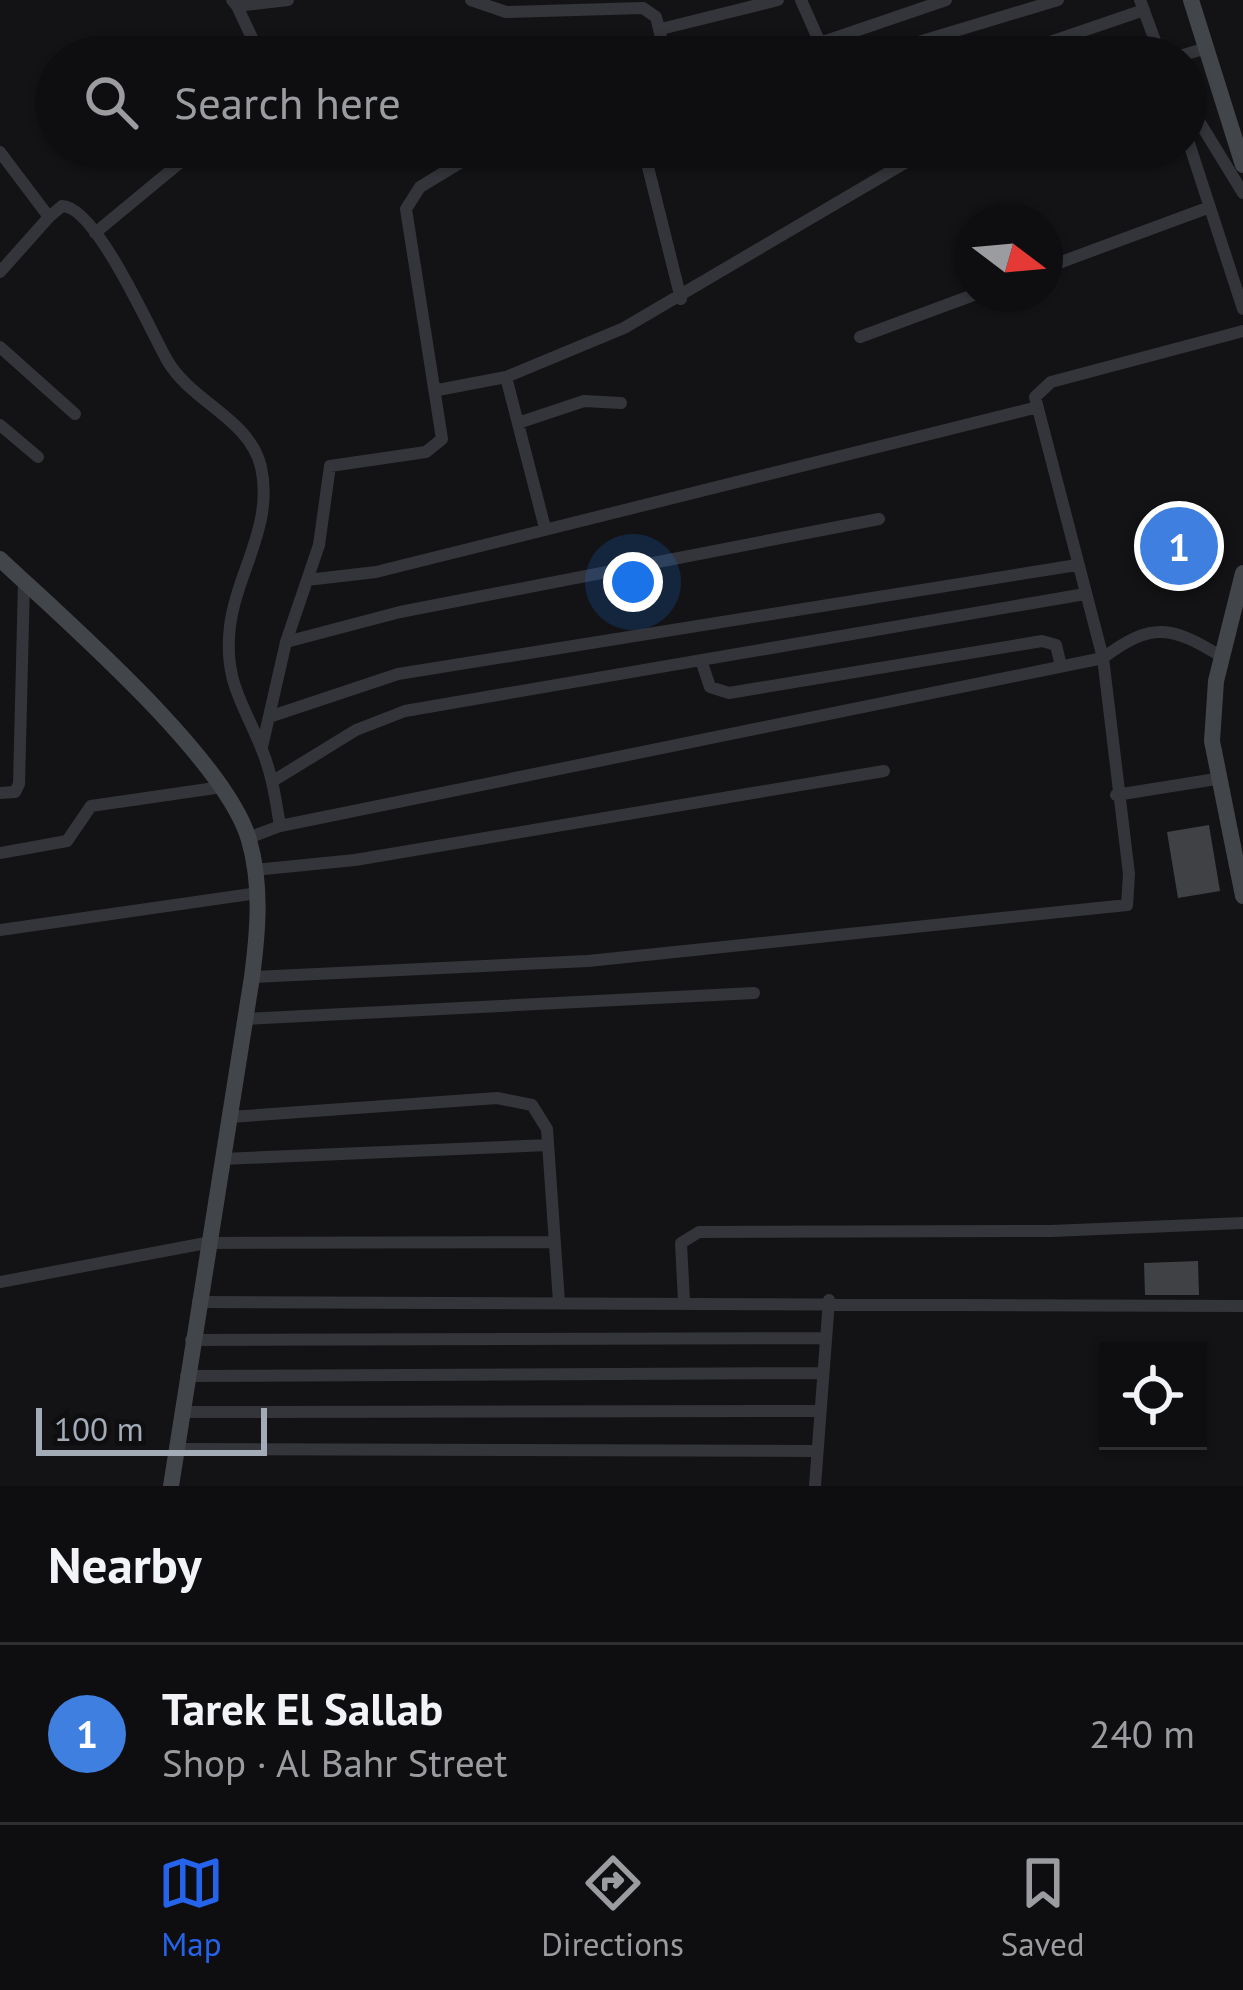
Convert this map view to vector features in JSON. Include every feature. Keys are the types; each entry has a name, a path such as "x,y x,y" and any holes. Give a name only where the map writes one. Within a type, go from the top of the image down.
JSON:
{"street":[{"path":"250,36 234,3 288,0"},
{"path":"471,0 506,12 643,8 651,11 662,36"},
{"path":"661,29 778,0"},
{"path":"801,0 817,36"},
{"path":"841,36 946,0"},
{"path":"939,36 1058,0"},
{"path":"1191,0 1202,36"},
{"path":"1061,36 1142,5 1153,36"},
{"path":"1207,51 1243,165"},
{"path":"1207,134 1243,193"},
{"path":"0,152 49,217"},
{"path":"94,233 173,168"},
{"path":"262,748 286,642 319,545 330,466 436,446 443,430 406,209 420,187 451,168"},
{"path":"648,168 681,299"},
{"path":"438,390 506,377 681,299 879,168"},
{"path":"1197,168 1243,309"},
{"path":"0,272 49,217 71,206 94,233 167,360 212,411 244,432 261,466 257,546 235,606 230,644 232,688 262,748 280,826"},
{"path":"1063,261 1210,207"},
{"path":"860,337 955,302"},
{"path":"252,976 588,961 1119,908 1130,901 1103,658 1034,408 1035,397 1051,382 1243,331"},
{"path":"0,347 75,414"},
{"path":"506,377 545,528"},
{"path":"518,423 584,401 621,403"},
{"path":"307,580 376,572 1034,408"},
{"path":"0,425 38,457"},
{"path":"286,642 400,612 879,519"},
{"path":"0,559 187,743 222,787 248,838 254,870 258,893 252,976 196,1303 171,1486"},
{"path":"268,717 398,674 1077,565"},
{"path":"1243,573 1212,709 1216,779 1243,896"},
{"path":"0,793 14,792 20,784 24,582"},
{"path":"273,781 356,730 405,711 1085,594"},
{"path":"248,838 280,826 1103,658 1144,632 1161,630 1191,638 1222,657"},
{"path":"701,660 710,687 729,693 1042,641 1056,645 1061,666"},
{"path":"254,870 355,860 884,771"},
{"path":"1116,795 1216,779"},
{"path":"0,853 67,842 91,806 222,787"},
{"path":"0,931 258,893"},
{"path":"246,1019 754,993"},
{"path":"230,1117 496,1098 532,1105 542,1114 548,1145 560,1302"},
{"path":"222,1159 548,1145"},
{"path":"684,1301 681,1243 699,1232 1051,1231 1243,1223"},
{"path":"0,1282 206,1243 555,1243"},
{"path":"196,1303 829,1300 1243,1306"},
{"path":"815,1486 829,1300"},
{"path":"191,1340 826,1338"},
{"path":"186,1376 823,1372"},
{"path":"181,1412 820,1411"},
{"path":"176,1449 817,1451"}],"building":[{"path":"1209,825 1220,891 1178,898 1167,832"},
{"path":"1198,1261 1199,1295 1145,1295 1144,1263"}],"place":[{"name":"Tarek El Sallab","path":"1179,546"}]}
